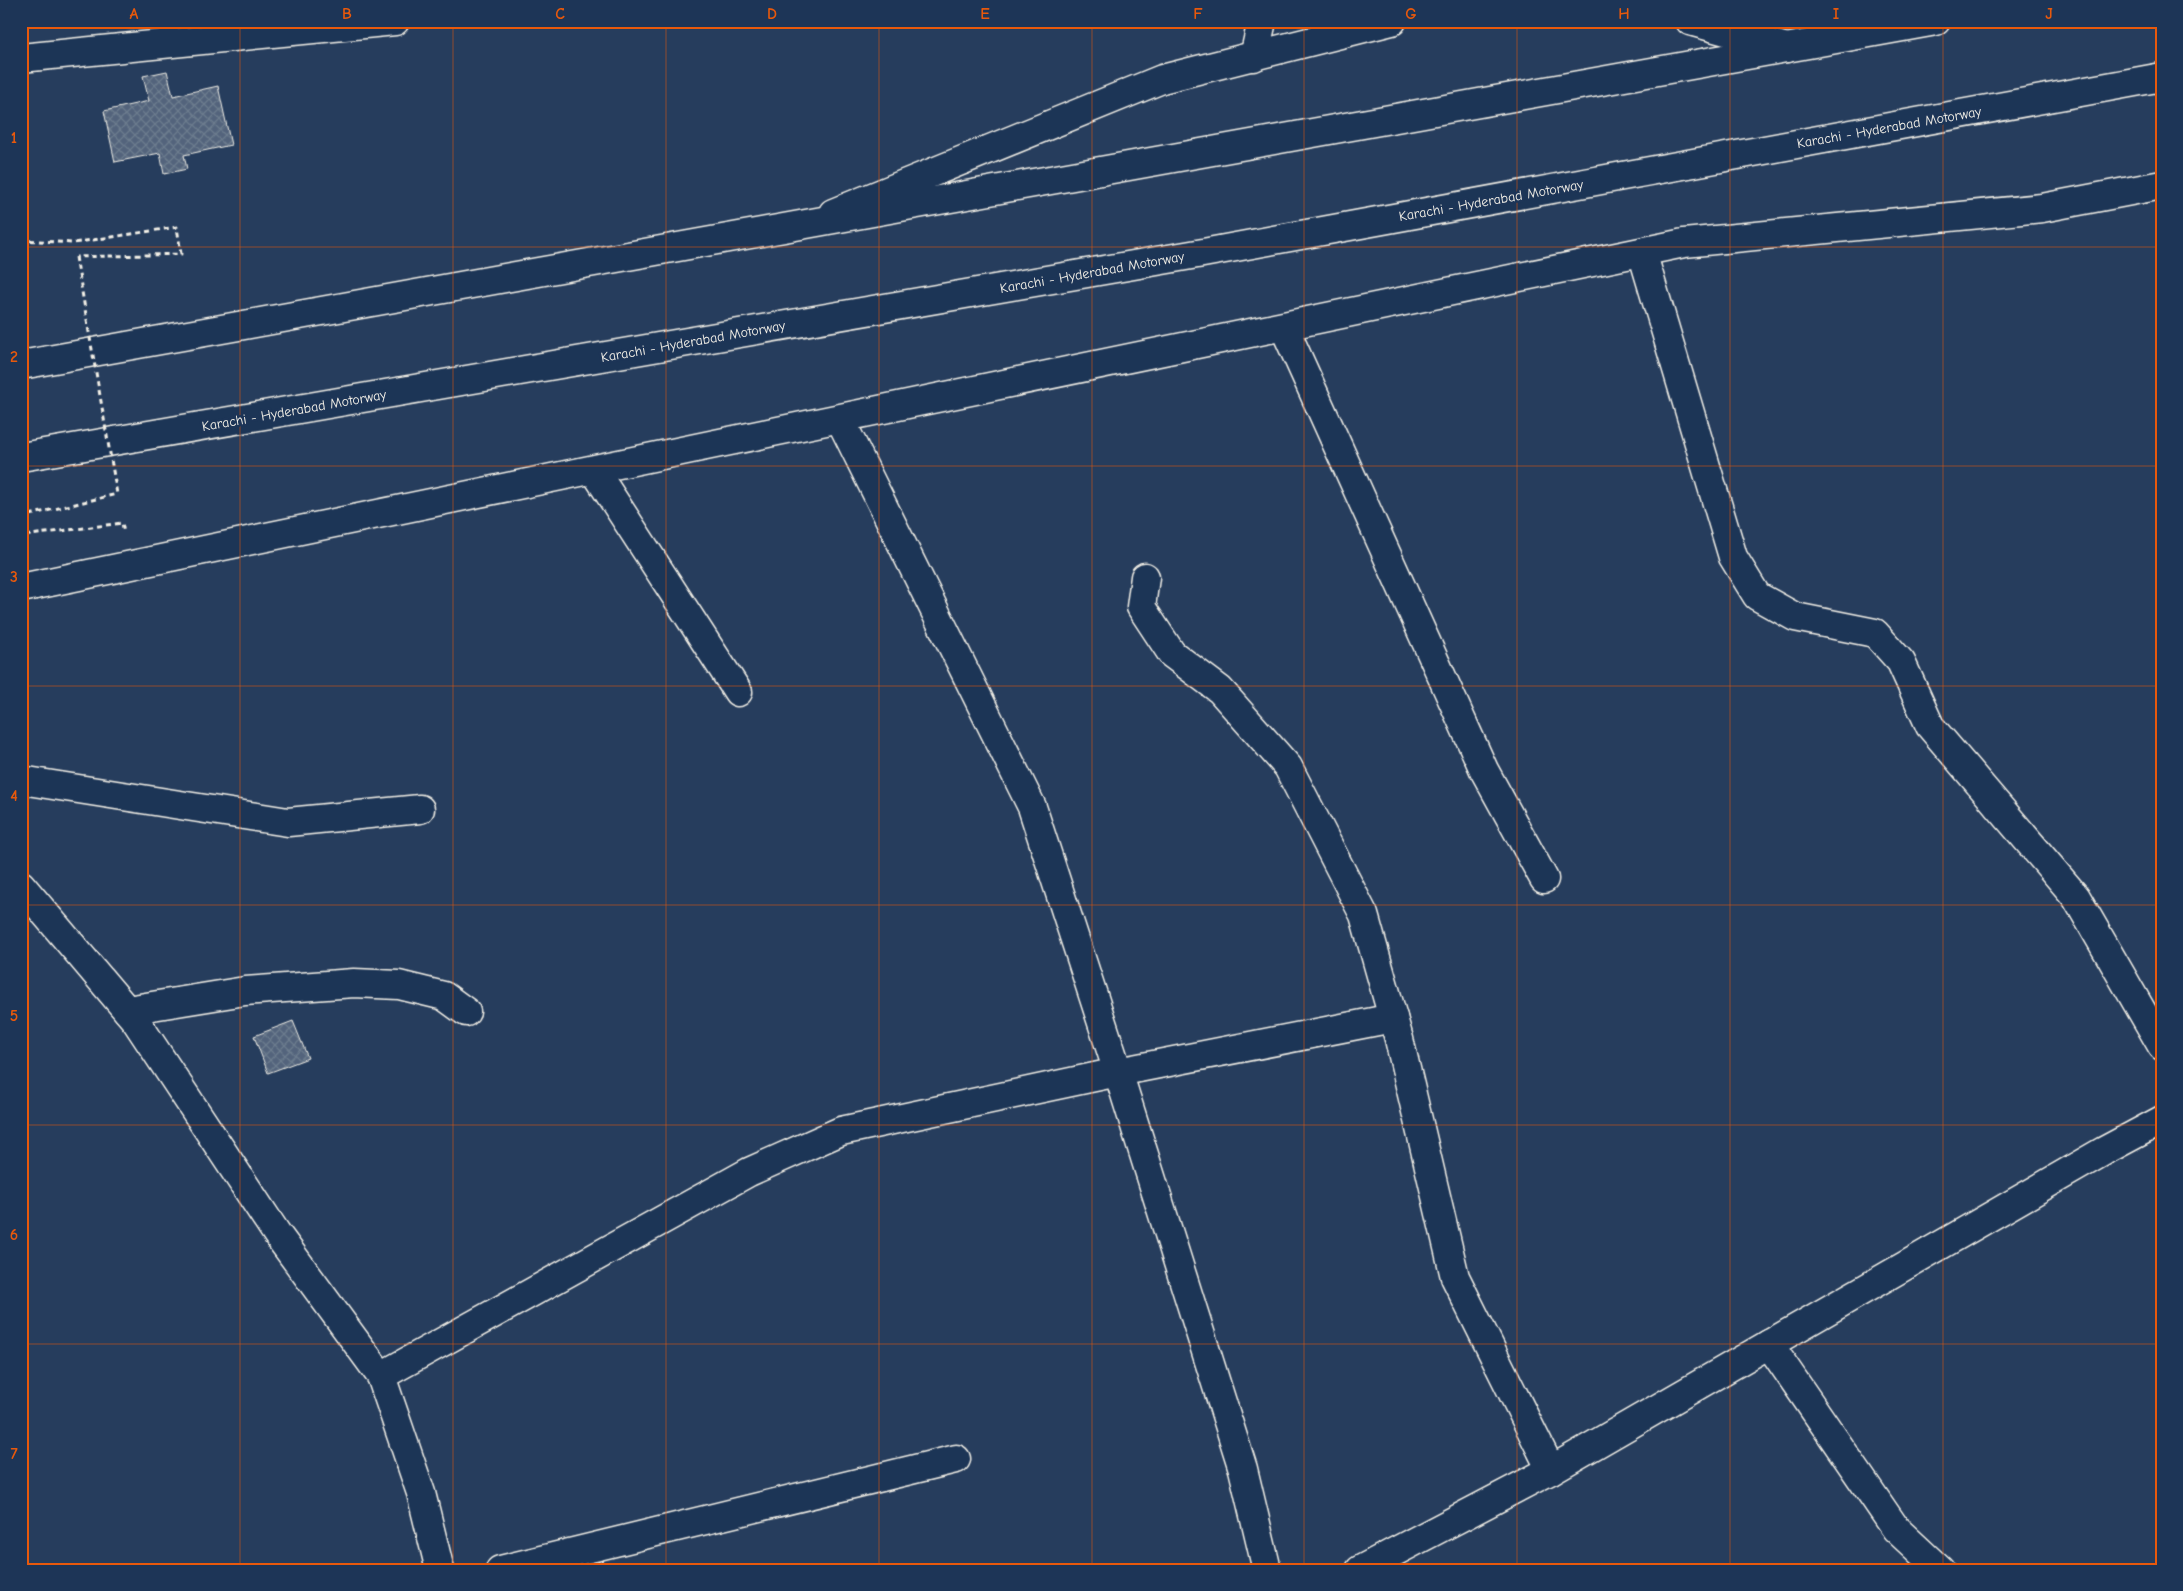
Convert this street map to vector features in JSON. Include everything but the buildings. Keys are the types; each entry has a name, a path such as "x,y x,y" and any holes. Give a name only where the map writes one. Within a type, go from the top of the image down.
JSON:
{"main road":[{"path":"21,58 395,21"},
{"path":"1254,57 1262,21"},
{"path":"801,226 1162,79 1392,21"},
{"path":"1690,21 1787,48"},
{"path":"21,365 1936,21"},
{"name":"Karachi - Hyderabad Motorway","path":"21,457 1193,254 2162,77"},
{"path":"21,588 1684,244 2042,208 2162,185"},
{"path":"1642,252 1733,557 1757,596 1795,617 1875,633 1901,662 1930,726 2076,897 2162,1046"},
{"path":"1284,327 1484,770 1544,879"},
{"path":"840,419 1032,807 1243,1469 1267,1570"},
{"path":"594,470 738,692"},
{"path":"1145,577 1141,607 1172,654 1220,690 1288,767 1364,915 1393,1018 1455,1277 1551,1470"},
{"path":"21,780 288,822 420,808"},
{"path":"21,885 127,1010 278,1234 381,1376 421,1493 440,1570"},
{"path":"127,1010 245,991 354,982 399,985 444,996 466,1012"},
{"path":"381,1376 749,1172 841,1131 1118,1072 1393,1018"},
{"path":"1360,1570 1551,1470 2104,1151 2162,1120"},
{"path":"1769,1344 1896,1529 1940,1570"},
{"path":"500,1570 956,1459"}],"path":[{"path":"21,240 73,243 177,227 181,254 76,257 117,494 21,517"},
{"path":"21,530 23,536 122,523"}]}
